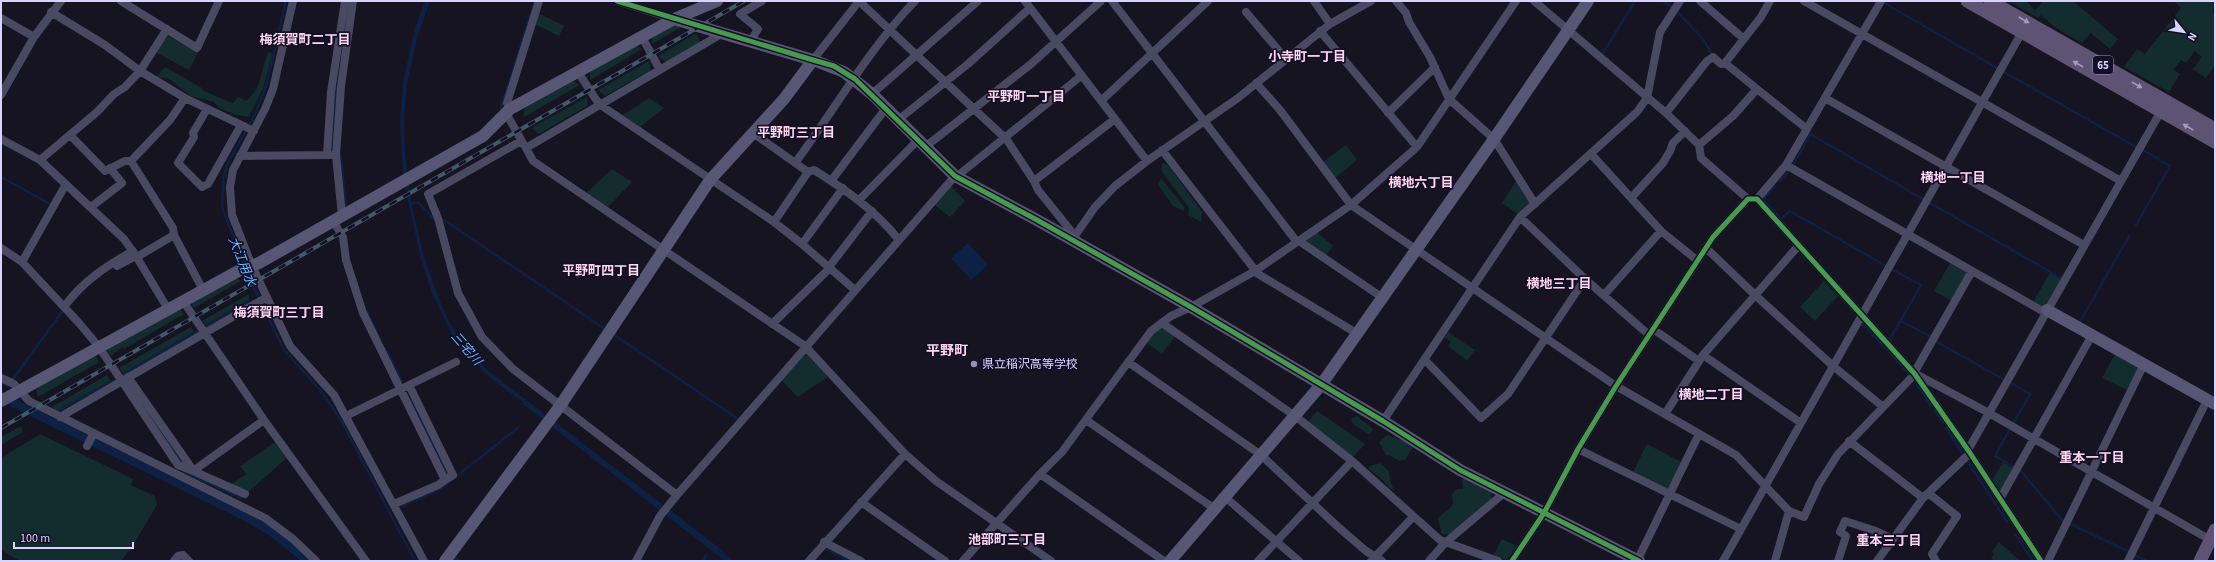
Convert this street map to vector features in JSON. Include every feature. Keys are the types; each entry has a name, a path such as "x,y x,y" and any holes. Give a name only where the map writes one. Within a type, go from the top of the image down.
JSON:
{"main road":[{"name":"65","path":"1967,1 2215,142"},
{"name":"65","path":"1990,1 2215,129"},
{"path":"2200,561 2213,537"}],"street":[{"path":"1,95 34,37 51,12 61,1"},
{"path":"122,1 197,48 219,1"},
{"path":"207,109 193,133 194,137 178,163 202,187 208,184 215,172 248,128 272,89 293,1"},
{"path":"327,155 331,92 345,1"},
{"path":"353,1 340,86 336,155 338,219 343,237 346,260 356,298 445,480"},
{"path":"540,1 507,103 508,111 533,162 805,346 905,454 936,481 1051,561"},
{"path":"620,1 674,19 834,66 855,79 872,94 955,177 1074,238 1383,421 1460,470 1637,561 1699,434"},
{"path":"11,395 203,290 338,219 407,180 483,136 508,111 674,19 717,1"},
{"path":"750,42 758,29 740,14 762,1"},
{"path":"449,560 557,409 710,180 784,99 859,1 1005,137 1034,181 1038,190 1074,238"},
{"path":"795,163 855,79 888,28 915,1"},
{"path":"872,94 978,1"},
{"path":"1025,1 1081,76 1148,160"},
{"path":"859,200 922,143 974,109 1031,64 1101,1"},
{"path":"1112,1 1298,242 1383,298"},
{"path":"1101,101 1208,1"},
{"path":"1314,1 1330,24"},
{"path":"1074,238 1084,221 1107,194 1148,160 1238,98 1285,58 1320,31 1371,1"},
{"path":"1396,1 1406,13 1409,22 1435,67 1449,99 1494,139 1535,204"},
{"path":"963,561 1040,474 1062,452 1151,331 1171,316 1191,307 1255,271 1298,242 1351,205 1417,147 1516,1"},
{"path":"1534,1 1666,113 1699,144 1701,158 1748,199 1757,199 1862,315 1914,373 1969,452 2040,561"},
{"path":"1170,561 1296,416 1321,385 1494,139 1588,1"},
{"path":"1383,421 1520,217 1592,155 1637,112 1647,98 1660,32 1680,1"},
{"path":"1700,1 1744,39"},
{"path":"1666,113 1707,61 1713,57 1721,64 1724,62 1761,17 1770,1"},
{"path":"1804,1 2121,181"},
{"path":"1757,199 1786,165 1881,1"},
{"path":"898,120 946,82 1030,8"},
{"path":"51,12 105,45 140,71 185,98 248,128"},
{"path":"1246,12 1285,58"},
{"path":"1,18 34,37"},
{"path":"40,160 97,112 114,94 125,87 140,71 167,29"},
{"path":"1320,31 1417,147"},
{"path":"1723,561 2022,32"},
{"path":"678,495 557,409 513,369 482,337 458,293 438,218 428,194 599,104 723,33"},
{"path":"642,37 660,70"},
{"path":"1724,62 1807,130"},
{"path":"1388,113 1435,67"},
{"path":"578,72 599,104 774,222 830,267 855,290"},
{"path":"636,561 662,514 669,505 805,346 955,177 1081,76"},
{"path":"1256,83 1280,110 1351,205 1616,386 1736,455 1766,485 1789,512 1804,517 1819,484 1838,454 1914,373 1972,271"},
{"path":"1699,144 1733,116 1757,90"},
{"path":"70,135 105,171 125,161 131,160 170,120 185,98"},
{"path":"1825,98 2084,245"},
{"path":"830,180 886,108"},
{"path":"1877,561 1926,496 1969,452 1989,413 2161,111"},
{"path":"1034,181 1115,119"},
{"path":"248,128 240,156 232,176 230,202 232,215 248,267 263,300 290,346 334,395 424,561"},
{"path":"1630,198 1663,163 1673,143 1685,131"},
{"path":"753,133 808,172"},
{"path":"1,138 40,160 91,207 135,254 168,309"},
{"path":"1162,150 1258,274 1358,334"},
{"path":"240,156 336,155"},
{"path":"1592,155 1661,231 1698,261"},
{"path":"131,160 165,213 173,228 174,235 203,290"},
{"path":"1786,165 1972,271 2046,312 2092,335 2211,402 2154,507 2128,561"},
{"path":"91,207 122,183 110,168"},
{"path":"774,222 808,172 814,170 859,200 883,220 899,240"},
{"path":"22,262 66,184"},
{"path":"802,244 843,188"},
{"path":"1512,561 1544,513 1578,449 1651,332 1713,237 1748,199"},
{"path":"772,324 830,267 872,211"},
{"path":"1520,217 1585,279 1651,332 1701,358 1801,423"},
{"path":"1604,295 1661,231"},
{"path":"66,308 74,293 104,268 174,235"},
{"path":"1665,414 1701,358 1798,245"},
{"path":"1,248 22,262 66,308 99,347 120,382 178,465 193,470 245,494"},
{"path":"1706,248 1755,296 1833,366 1882,406"},
{"path":"1425,360 1481,418 1508,394 1585,279"},
{"path":"60,417 263,300"},
{"path":"183,301 204,334 264,420 366,561"},
{"path":"1162,323 1296,416 1352,461 1440,540 1498,561"},
{"path":"2000,499 2092,335"},
{"path":"346,416 456,362"},
{"path":"1128,362 1261,455 1376,560 1414,517"},
{"path":"2048,561 2144,364"},
{"path":"1914,373 1989,413 2154,507 2213,537"},
{"path":"128,377 193,470"},
{"path":"1,378 14,384 11,395"},
{"path":"394,504 438,486 453,475 409,385"},
{"path":"11,395 29,401 265,518 293,539 316,561"},
{"path":"193,470 264,420"},
{"path":"1086,420 1215,509"},
{"path":"87,446 93,434"},
{"path":"1849,441 1926,496 1957,516 1932,554 1936,561"},
{"path":"1578,449 1741,529"},
{"path":"809,561 824,542 905,454"},
{"path":"1258,561 1276,540 1352,461"},
{"path":"1040,474 1164,561"},
{"path":"1429,561 1445,543 1504,493"},
{"path":"1225,497 1276,540 1289,554 1299,561"},
{"path":"861,502 945,561"},
{"path":"1775,561 1789,512"},
{"path":"1838,561 1846,536 1840,532 1845,521 1873,530 1893,539"},
{"path":"824,542 861,561"},
{"path":"174,561 178,556 183,555 189,561"}],"green space":[{"path":"2009,1 2026,1 2035,10 2043,1 2073,1 2118,39 2110,49 2091,33 2082,43 2056,28 2041,15 2038,18"},
{"path":"2174,1 2215,1 2213,12 2215,15 2215,65 2206,78 2193,69 2202,57 2195,51 2186,63 2181,60 2173,70 2180,74 2169,92 2124,67 2137,49 2145,54 2181,8"},
{"path":"538,13 564,26 559,36 535,24"},
{"path":"672,24 681,27 652,44 652,36"},
{"path":"696,33 700,42 666,62 658,56"},
{"path":"168,36 198,53 189,70 155,52"},
{"path":"636,45 642,49 590,80 590,71"},
{"path":"269,52 271,52 272,55 263,88 249,117 236,115 219,108 214,102 191,96 169,79 156,77 165,67 202,88 204,91 230,102 233,103 238,97 246,101 252,96 259,84"},
{"path":"649,61 651,70 605,96 598,90"},
{"path":"574,81 580,85 524,117 524,108"},
{"path":"587,97 587,106 539,134 531,128"},
{"path":"649,98 664,108 640,127 623,115"},
{"path":"1346,145 1357,160 1335,178 1323,162"},
{"path":"1164,163 1169,166 1202,212 1201,222 1188,215 1189,208 1161,170 1162,164"},
{"path":"612,169 632,182 607,208 585,194"},
{"path":"1161,178 1184,207 1184,211 1173,206 1158,185"},
{"path":"1516,181 1520,184 1531,202 1518,214 1502,203"},
{"path":"951,186 965,201 950,217 936,206 936,203"},
{"path":"1317,232 1333,246 1326,256 1306,243 1306,239"},
{"path":"1950,263 1966,272 1967,276 1952,301 1934,291"},
{"path":"2050,273 2061,279 2046,305 2042,306 2033,302"},
{"path":"235,277 241,281 194,308 190,302"},
{"path":"1824,281 1838,296 1815,321 1800,307"},
{"path":"249,294 249,300 205,325 202,321"},
{"path":"180,308 184,314 124,349 122,347 111,356 106,348"},
{"path":"191,327 194,332 123,373 119,368"},
{"path":"1163,327 1176,335 1162,354 1146,342 1153,332"},
{"path":"1448,332 1475,350 1467,361 1448,346 1451,342 1445,337"},
{"path":"804,353 809,354 828,377 798,397 781,380"},
{"path":"95,354 99,362 38,397 36,389"},
{"path":"2115,354 2136,366 2137,370 2127,390 2102,378"},
{"path":"107,375 111,380 58,411 52,407"},
{"path":"1317,411 1365,444 1352,458 1308,422"},
{"path":"1357,416 1373,429 1370,435 1353,424 1351,419"},
{"path":"21,426 23,432 1,445 1,437"},
{"path":"40,434 133,479 131,485 155,496 157,505 132,547 121,561 20,561 1,550 1,458"},
{"path":"1387,435 1404,441 1413,447 1405,460 1399,461 1386,455 1379,442"},
{"path":"275,442 287,458 248,492 230,485 246,474 240,466"},
{"path":"1647,444 1683,463 1668,489 1633,472"},
{"path":"2003,462 2014,469 2002,490 1999,490 1992,480"},
{"path":"1380,463 1389,471 1390,481 1394,490 1390,489 1381,478 1368,469 1370,466"},
{"path":"1464,478 1491,492 1491,500 1449,535 1442,534 1438,518 1453,504 1452,494 1457,489 1463,489 1462,480"},
{"path":"1502,539 1517,546 1506,560 1493,556"},
{"path":"1999,542 2020,561 1995,561 1991,558 1994,554 1992,552"}],"water":[{"path":"425,1 430,1 417,38 407,84 404,115 405,155 412,207 425,261 445,314 463,346 487,370 718,547 733,561 725,561 524,405 523,402 489,377 455,341 432,293 421,259 403,178 400,121 403,82 416,24"},
{"path":"968,243 988,265 971,280 951,258"},
{"path":"1,392 273,526 314,561 301,561 270,536 241,519 10,406 10,404 1,399"}],"waterway":[{"name":"大江用水","path":"244,264 222,207 224,175 229,161 255,114 266,86 286,1"},
{"path":"501,108 535,1"},
{"path":"1603,53 1635,1"},
{"path":"1663,1 1671,7"},
{"path":"1884,3 1997,68"},
{"path":"1677,12 1703,39 1711,53"},
{"path":"2004,72 2136,147"},
{"path":"332,149 336,88"},
{"path":"1810,134 1923,199"},
{"path":"1794,163 1810,135"},
{"path":"2136,225 2170,166 2143,150"},
{"path":"340,154 346,205"},
{"path":"1780,181 1787,173"},
{"path":"1,177 50,204"},
{"path":"1775,186 1765,197 1765,202 1781,219 1790,211 1886,266"},
{"path":"410,204 418,202 435,221"},
{"path":"1930,203 2061,278"},
{"path":"444,220 605,329"},
{"path":"2080,322 2129,236"},
{"path":"1890,339 1921,285 1893,270"},
{"name":"大江用水","path":"246,271 284,350 321,391 342,422 415,561"},
{"path":"205,327 249,301"},
{"path":"13,379 62,312"},
{"path":"367,312 380,339"},
{"path":"1901,321 1931,337"},
{"path":"1863,325 1888,351"},
{"path":"122,375 198,331"},
{"path":"613,334 738,419"},
{"path":"1935,341 2003,379"},
{"path":"385,348 402,381"},
{"path":"1890,353 1910,375"},
{"path":"58,411 114,380"},
{"path":"1,382 8,386"},
{"path":"2011,383 2030,394 2013,424"},
{"path":"1917,385 1931,406"},
{"path":"408,394 447,475"},
{"path":"146,410 182,462"},
{"path":"1935,411 1943,423"},
{"path":"402,506 440,489 519,427"},
{"path":"1946,428 1962,452"},
{"path":"2010,429 1995,456 2014,467"},
{"path":"1968,462 1996,505"},
{"path":"2020,470 2063,521"},
{"path":"185,472 241,498"},
{"path":"1998,508 2007,522"},
{"path":"2071,524 2129,552"},
{"path":"2015,534 2033,561"},
{"path":"824,548 850,561"},
{"path":"703,561 706,555"},
{"path":"2134,555 2147,561"},
{"path":"455,558 459,561"}],"railway":[{"path":"1,428 744,1"}],"cycle path":[{"path":"617,1 834,66 855,79 955,176 1037,220 1191,307 1383,421 1460,470 1639,561"},
{"path":"1512,561 1544,513 1578,449 1616,386 1713,237 1748,199 1757,199 1914,373 1970,453 2041,561"}],"place":[{"name":"県立稲沢高等学校","path":"974,364"}],"district":[{"name":"梅須賀町二丁目","path":"305,39"},
{"name":"小寺町一丁目","path":"1307,56"},
{"name":"平野町一丁目","path":"1026,96"},
{"name":"平野町三丁目","path":"796,132"},
{"name":"横地一丁目","path":"1953,177"},
{"name":"横地六丁目","path":"1421,182"},
{"name":"平野町四丁目","path":"601,270"},
{"name":"横地三丁目","path":"1559,283"},
{"name":"梅須賀町三丁目","path":"279,312"},
{"name":"平野町","path":"947,350"},
{"name":"横地二丁目","path":"1711,394"},
{"name":"重本一丁目","path":"2092,457"},
{"name":"池部町三丁目","path":"1007,539"},
{"name":"重本三丁目","path":"1889,540"}],"water label":[{"name":"三宅川","path":"467,348"}]}
